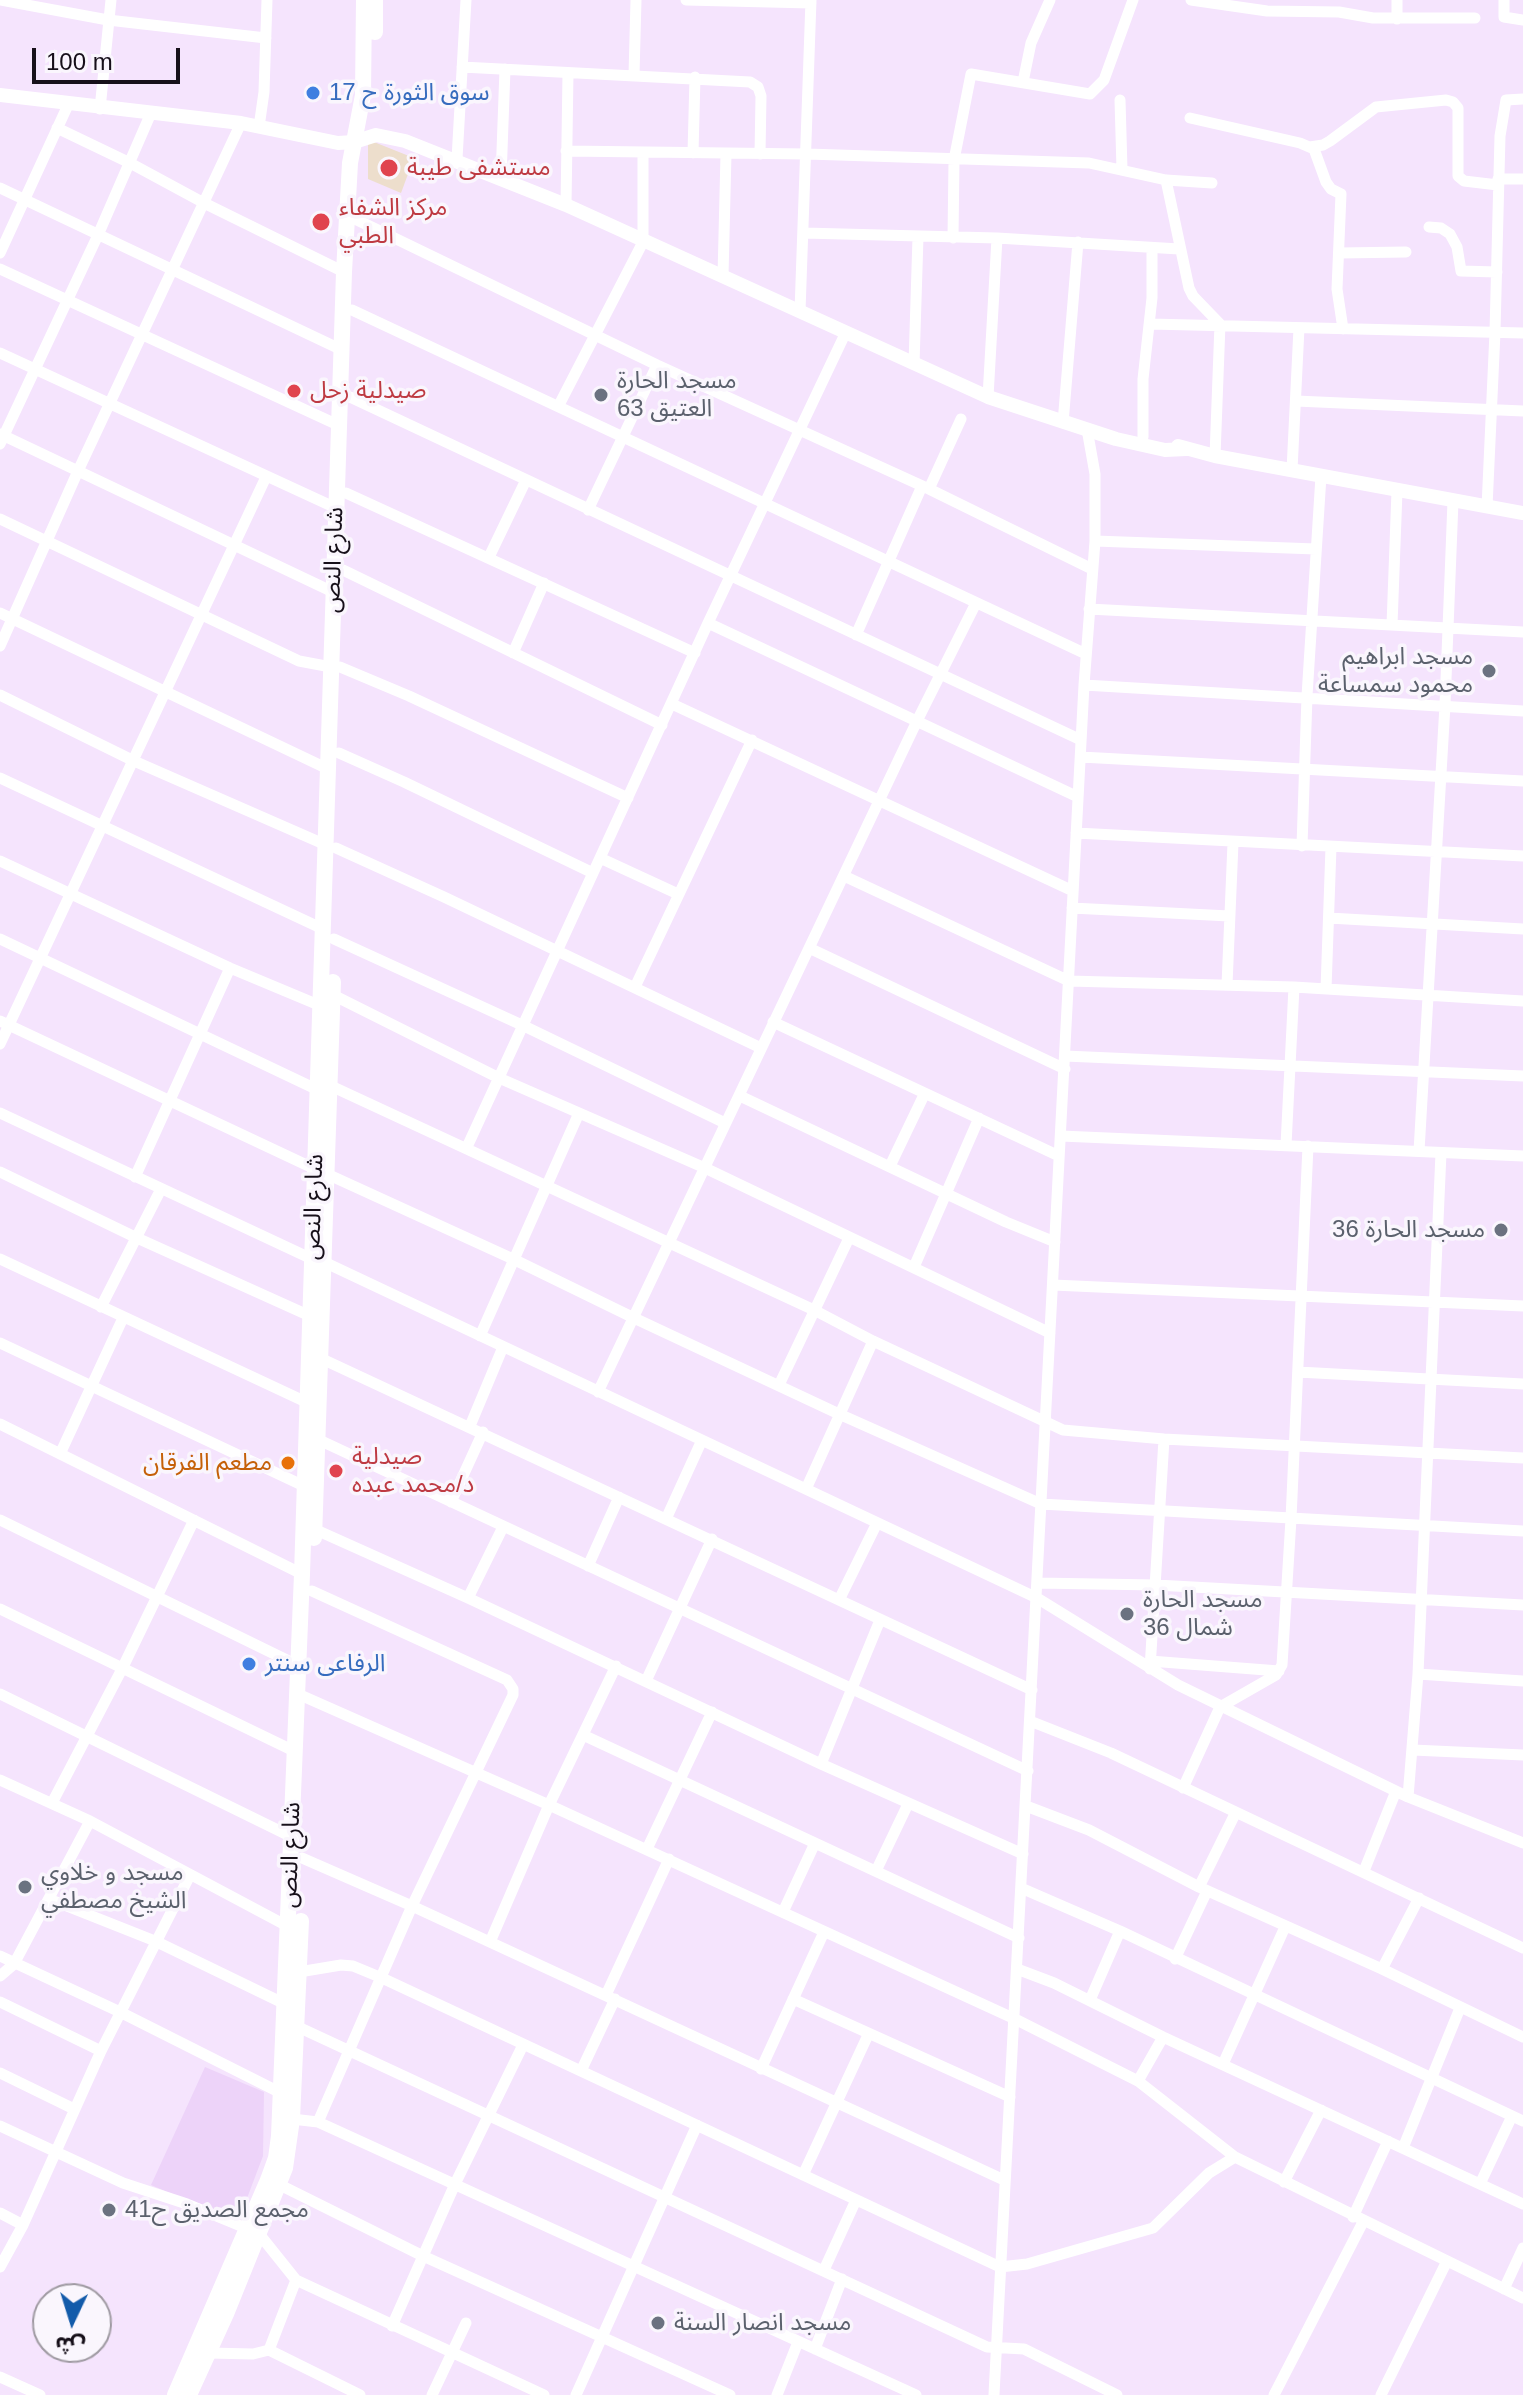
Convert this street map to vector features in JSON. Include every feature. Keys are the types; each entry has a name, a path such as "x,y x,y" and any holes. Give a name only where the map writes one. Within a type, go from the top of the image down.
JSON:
{"main road":[{"name":"شارع النص","path":"189,2395 209,2353 254,2232 276,2158 281,2093 294,1751 312,1591 320,1358 318,1260 331,846 328,769 343,570 355,219 363,95 364,0"},
{"name":"شارع النص","path":"331,846 339,753 333,592 344,272 350,163 374,98 375,0"},
{"name":"شارع النص","path":"175,2395 280,2185 288,2152 299,1972 302,1858 302,1696 299,1666 306,1402 310,1316 318,1260"}],"street":[{"path":"0,0 108,20 266,38"},
{"path":"100,109 111,0"},
{"path":"259,127 264,92 267,0"},
{"path":"457,159 466,0"},
{"path":"634,75 636,0"},
{"path":"686,0 811,2 800,311"},
{"path":"1023,82 1031,43 1050,0"},
{"path":"953,238 954,160 971,74 1090,94 1104,80 1133,0"},
{"path":"1191,0 1397,19 1475,18"},
{"path":"1348,0 1348,14"},
{"path":"1397,0 1397,19"},
{"path":"1504,0 1504,17 1523,20"},
{"path":"462,67 750,82 758,87 761,96 760,154"},
{"path":"501,178 505,69"},
{"path":"566,205 568,73"},
{"path":"693,153 695,77"},
{"path":"0,95 241,123 327,142 389,137 457,159 566,205 988,397 1143,446 1186,449"},
{"path":"1487,507 1498,182 1504,106 1506,100 1523,99"},
{"path":"1120,100 1122,169"},
{"path":"1190,118 1310,147 1330,141 1376,107 1453,102 1458,108 1458,176 1464,181 1523,179"},
{"path":"0,253 68,105"},
{"path":"151,113 98,235 1,438 78,471 333,592"},
{"path":"0,646 6,616 47,540 241,123"},
{"path":"57,128 344,272"},
{"path":"1310,147 1326,182 1341,194 1337,289 1343,329"},
{"path":"566,151 807,154 1089,163 1166,180 1212,183"},
{"path":"559,405 643,242 643,152"},
{"path":"723,276 726,154"},
{"path":"1166,180 1179,249 1193,296 1220,324 1215,456"},
{"path":"0,188 342,350"},
{"path":"355,219 657,365 925,487 1092,569"},
{"path":"1429,227 1445,230 1454,239 1461,271 1497,272"},
{"path":"804,233 997,238 1179,249"},
{"path":"914,364 918,237"},
{"path":"988,397 997,238"},
{"path":"1063,423 1078,242"},
{"path":"1143,437 1143,379 1150,324 1152,248"},
{"path":"1340,253 1406,252"},
{"path":"0,269 338,425"},
{"path":"352,310 1086,654"},
{"path":"1150,324 1523,333"},
{"path":"1292,470 1299,328"},
{"path":"467,1147 708,623 846,332"},
{"path":"0,353 336,508"},
{"path":"588,510 657,365"},
{"path":"350,397 1081,740"},
{"path":"1296,401 1523,411"},
{"path":"856,635 888,560 961,419"},
{"path":"1090,430 1143,437 1215,456 1523,513"},
{"path":"994,2395 1081,740 1095,541 1095,474 1090,430"},
{"path":"1302,846 1307,696 1321,476"},
{"path":"0,1044 4,1023 41,959 73,893 266,477"},
{"path":"489,557 526,480"},
{"path":"1392,625 1397,491"},
{"path":"346,493 695,653"},
{"path":"1419,1151 1445,705 1453,501"},
{"path":"0,519 299,661 336,667 423,703 628,798"},
{"path":"1095,541 1316,549"},
{"path":"343,570 662,725"},
{"path":"513,653 544,583"},
{"path":"598,1392 976,603"},
{"path":"1089,609 1523,632"},
{"path":"6,616 328,769"},
{"path":"708,623 1078,797"},
{"path":"1084,685 1523,711"},
{"path":"0,695 134,761 331,846 761,1048"},
{"path":"672,704 1073,891"},
{"path":"635,987 752,740"},
{"path":"339,753 593,873"},
{"path":"1081,757 1523,781"},
{"path":"0,778 725,1123"},
{"path":"1076,833 1523,856"},
{"path":"1227,985 1233,843"},
{"path":"1326,989 1331,847"},
{"path":"600,858 678,894"},
{"path":"0,861 230,968 327,1000 705,1168 1050,1333"},
{"path":"844,876 1069,981 1294,987 1523,1001"},
{"path":"1072,908 1229,916"},
{"path":"1329,918 1523,929"},
{"path":"0,939 199,1035 467,1147 814,1310 1046,1424 1075,1433 1523,1458"},
{"path":"809,948 1065,1069"},
{"path":"135,1177 230,968"},
{"path":"1286,1145 1294,987"},
{"path":"773,1022 1059,1156"},
{"path":"4,1023 839,1414 1041,1504 1523,1531"},
{"path":"1065,1056 1523,1076"},
{"path":"890,1166 924,1095"},
{"path":"740,1096 1006,1222 1055,1242"},
{"path":"0,1113 1037,1598 1220,1707 1408,1797 1523,1843"},
{"path":"480,1336 579,1113"},
{"path":"914,1267 979,1118"},
{"path":"1061,1136 1523,1156"},
{"path":"1279,1671 1287,1593 1308,1146"},
{"path":"1408,1797 1418,1674 1441,1153"},
{"path":"0,1172 310,1316"},
{"path":"101,1307 161,1189"},
{"path":"779,1385 849,1238"},
{"path":"0,1259 306,1402"},
{"path":"1053,1285 1523,1306"},
{"path":"60,1454 123,1318"},
{"path":"806,1489 873,1341"},
{"path":"0,1343 304,1486"},
{"path":"470,1426 503,1347"},
{"path":"320,1358 1032,1690"},
{"path":"1298,1372 1523,1384"},
{"path":"0,1425 302,1574"},
{"path":"451,1502 483,1432"},
{"path":"317,1439 1028,1771"},
{"path":"1150,1665 1164,1439"},
{"path":"666,1519 702,1440"},
{"path":"588,1566 619,1497"},
{"path":"0,1520 299,1666"},
{"path":"52,1803 122,1669 194,1520"},
{"path":"839,1600 877,1523"},
{"path":"468,1598 503,1527"},
{"path":"314,1529 616,1666 908,1804 1023,1854"},
{"path":"646,1681 712,1539"},
{"path":"1038,1583 1156,1585 1523,1605"},
{"path":"312,1591 512,1684 513,1695 412,1906 318,2122"},
{"path":"0,1609 294,1751"},
{"path":"821,1764 880,1620"},
{"path":"1150,1665 1279,1671"},
{"path":"490,1942 549,1805 616,1666"},
{"path":"1183,1788 1220,1707 1279,1671"},
{"path":"1418,1674 1523,1681"},
{"path":"0,1694 292,1837"},
{"path":"302,1696 647,1849 1015,2019 1138,2081 1235,2157 1523,2298"},
{"path":"647,1849 712,1712"},
{"path":"1030,1721 1111,1753 1523,1948"},
{"path":"583,1735 1019,1938"},
{"path":"1413,1750 1523,1755"},
{"path":"0,1780 90,1821 289,1927"},
{"path":"1364,1871 1396,1791"},
{"path":"876,1871 908,1804"},
{"path":"1026,1806 1089,1830 1203,1889 1382,1969 1523,2037"},
{"path":"1175,1959 1235,1814"},
{"path":"0,1976 14,1964 90,1821"},
{"path":"783,1912 815,1843"},
{"path":"302,1858 1004,2180"},
{"path":"581,2071 669,1859"},
{"path":"0,2267 23,2225 101,2051 190,1875"},
{"path":"1021,1888 1120,1931 1517,2118 1480,2184"},
{"path":"1382,1969 1419,1898"},
{"path":"49,1899 155,1941 285,2004"},
{"path":"1223,2064 1285,1927"},
{"path":"1090,2000 1120,1931"},
{"path":"761,2069 824,1932"},
{"path":"0,1956 281,2093"},
{"path":"299,1972 341,1965 353,1966 382,1978 1000,2267 1027,2264 1153,2228 1209,2173 1235,2157"},
{"path":"1017,1969 1090,2000 1523,2204"},
{"path":"793,1999 1010,2097"},
{"path":"0,2002 101,2051"},
{"path":"1403,2148 1460,2008"},
{"path":"296,2026 987,2347 1024,2349 1117,2395"},
{"path":"803,2175 868,2035"},
{"path":"1138,2081 1163,2037"},
{"path":"392,2326 455,2184 523,2045"},
{"path":"0,2073 74,2109"},
{"path":"1284,2182 1321,2110"},
{"path":"292,2119 318,2122 916,2395"},
{"path":"576,2395 697,2125"},
{"path":"0,2126 123,2183 187,2204 254,2232 296,2280 544,2395"},
{"path":"1274,2395 1358,2219 1388,2141"},
{"path":"280,2185 423,2256 730,2395"},
{"path":"824,2270 856,2200"},
{"path":"0,2213 23,2225"},
{"path":"1504,2289 1523,2248"},
{"path":"1381,2395 1447,2261"},
{"path":"815,2349 842,2279"},
{"path":"269,2350 296,2280"},
{"path":"432,2395 466,2323"},
{"path":"777,2395 798,2342"},
{"path":"209,2353 253,2354 269,2350 360,2395"},
{"path":"0,2377 40,2395"}],"shaded area":[{"name":"مستشفى طيبة","path":"374,142 414,158 401,193 368,179 368,143"},
{"path":"205,2067 264,2092 263,2156 238,2222 151,2185"}],"place":[{"name":"سوق الثورة ح 17","path":"313,93"},
{"name":"مستشفى طيبة","path":"389,168"},
{"name":"مركز الشفاء الطبي","path":"321,222"},
{"name":"صيدلية زحل","path":"294,391"},
{"name":"مسجد الحارة 63 العتيق","path":"601,395"},
{"name":"مسجد ابراهيم محمود سمساعة","path":"1489,671"},
{"name":"مسجد الحارة 36","path":"1501,1230"},
{"name":"مطعم الفرقان","path":"288,1463"},
{"name":"صيدلية د/محمد عبده","path":"336,1471"},
{"name":"مسجد الحارة 36 شمال","path":"1127,1614"},
{"name":"الرفاعى سنتر","path":"249,1664"},
{"name":"مسجد و خلاوي الشيخ مصطفي","path":"25,1887"},
{"name":"مجمع الصديق ح41","path":"109,2210"},
{"name":"مسجد انصار السنة","path":"658,2323"}]}
